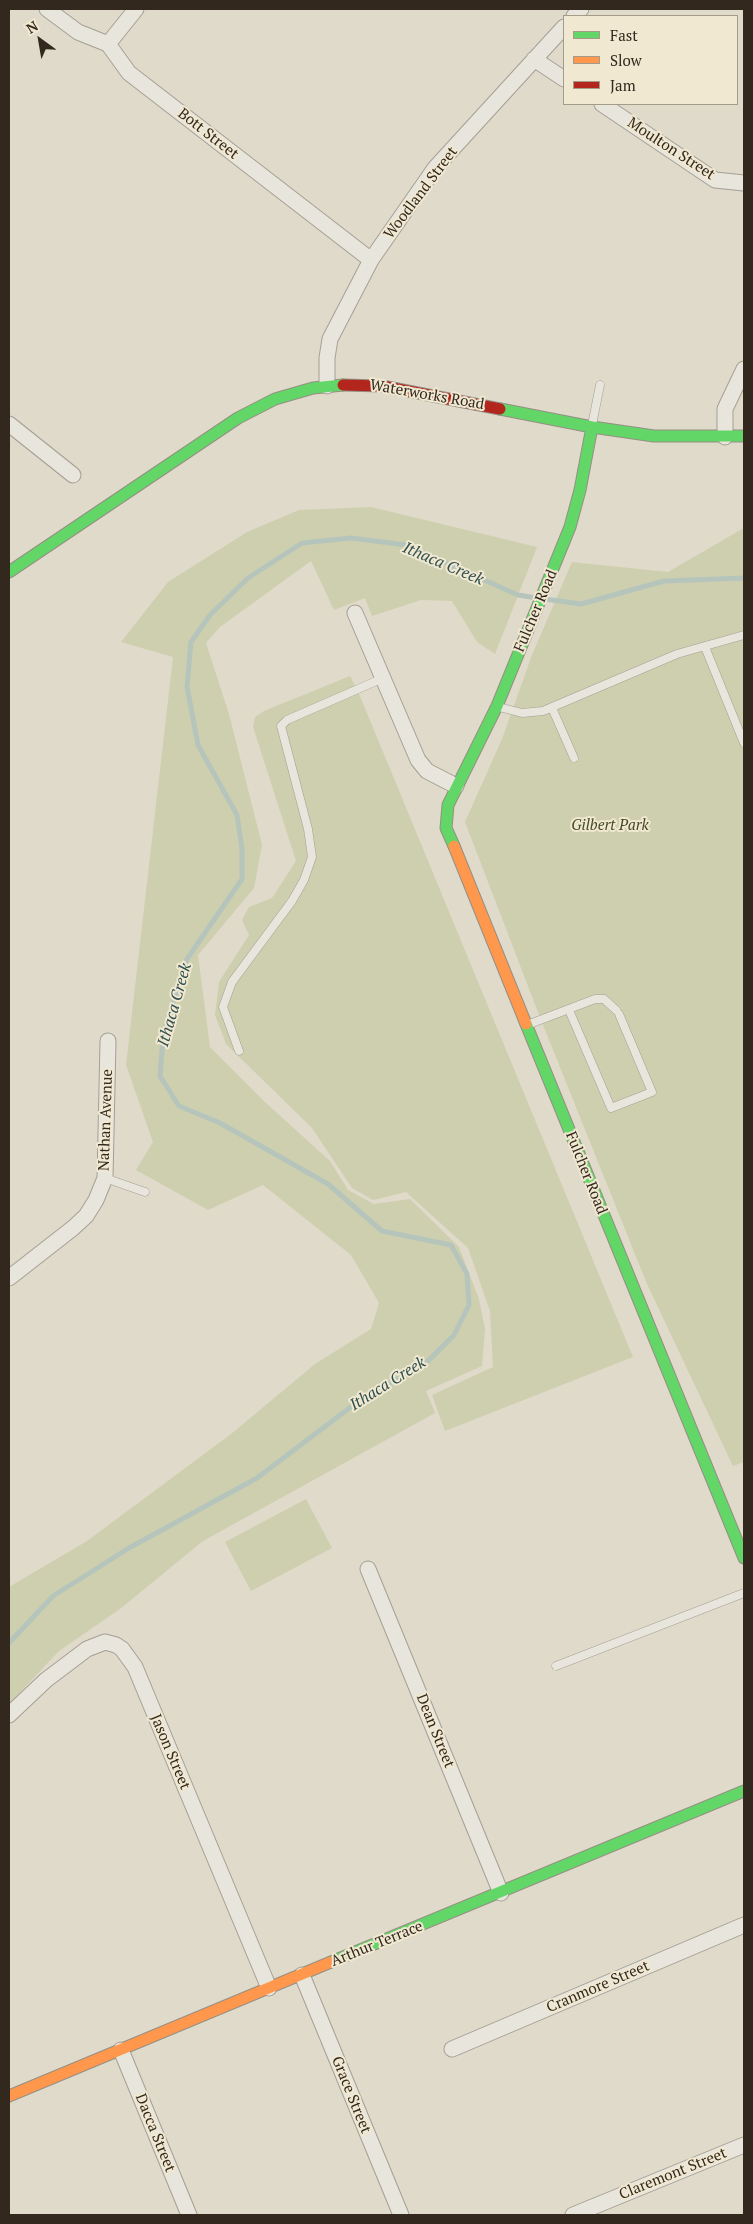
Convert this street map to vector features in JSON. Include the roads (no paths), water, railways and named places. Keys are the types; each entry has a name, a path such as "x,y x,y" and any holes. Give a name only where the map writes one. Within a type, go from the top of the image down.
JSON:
{"street":[{"path":"47,9 78,32 108,44 136,9"},
{"name":"Woodland Street","path":"327,386 327,356 330,339 372,260 435,168 563,28"},
{"name":"Bott Street","path":"108,44 128,73 372,260"},
{"path":"534,59 563,78"},
{"name":"Moulton Street","path":"603,105 715,180 744,183"},
{"path":"725,437 724,409 744,368"},
{"name":"Waterworks Road","path":"9,572 238,418 275,399 327,386 356,384 382,386 592,427 654,436 744,436"},
{"path":"9,424 73,475"},
{"name":"Fulcher Road","path":"592,427 575,509 555,565 497,706 456,786 446,812 447,835 744,1558"},
{"path":"355,613 414,754 422,766 434,776 456,786"},
{"name":"Nathan Avenue","path":"9,1278 86,1216 96,1200 105,1178 108,1041"},
{"name":"Dean Street","path":"368,1569 501,1893"},
{"name":"Jason Street","path":"9,1715 46,1680 94,1645 110,1643 122,1649 135,1668 269,1988"},
{"name":"Arthur Terrace","path":"9,2096 743,1794"},
{"name":"Cranmore Street","path":"452,2049 744,1925"},
{"name":"Grace Street","path":"302,1975 401,2215"},
{"name":"Dacca Street","path":"121,2050 189,2215"},
{"name":"Claremont Street","path":"573,2215 744,2145"}],"lane":[{"path":"592,427 600,385"},
{"path":"497,706 522,713 533,713 552,708 676,654 744,635"},
{"path":"705,647 744,743"},
{"path":"239,1051 223,1007 232,982 292,901 304,880 312,857 308,829 281,726 287,720 381,679"},
{"path":"552,708 574,758"},
{"path":"525,1026 599,999 607,1000 618,1012 652,1092 610,1108 569,1010"},
{"path":"105,1178 145,1192"},
{"path":"556,1666 744,1593"}],"waterway":[{"name":"Ithaca Creek","path":"9,1643 53,1596 129,1548 257,1478 360,1400 426,1363 454,1335 469,1305 467,1274 451,1245 382,1231 328,1184 220,1123 179,1106 160,1076 163,1037 187,959 242,879 242,849 237,815 198,745 187,687 191,642 210,615 248,578 302,543 351,538 406,545 518,595 537,598"},
{"name":"Ithaca Creek","path":"545,599 581,604 664,581 744,578"}],"park label":[{"name":"Gilbert Park","path":"610,826"}]}
